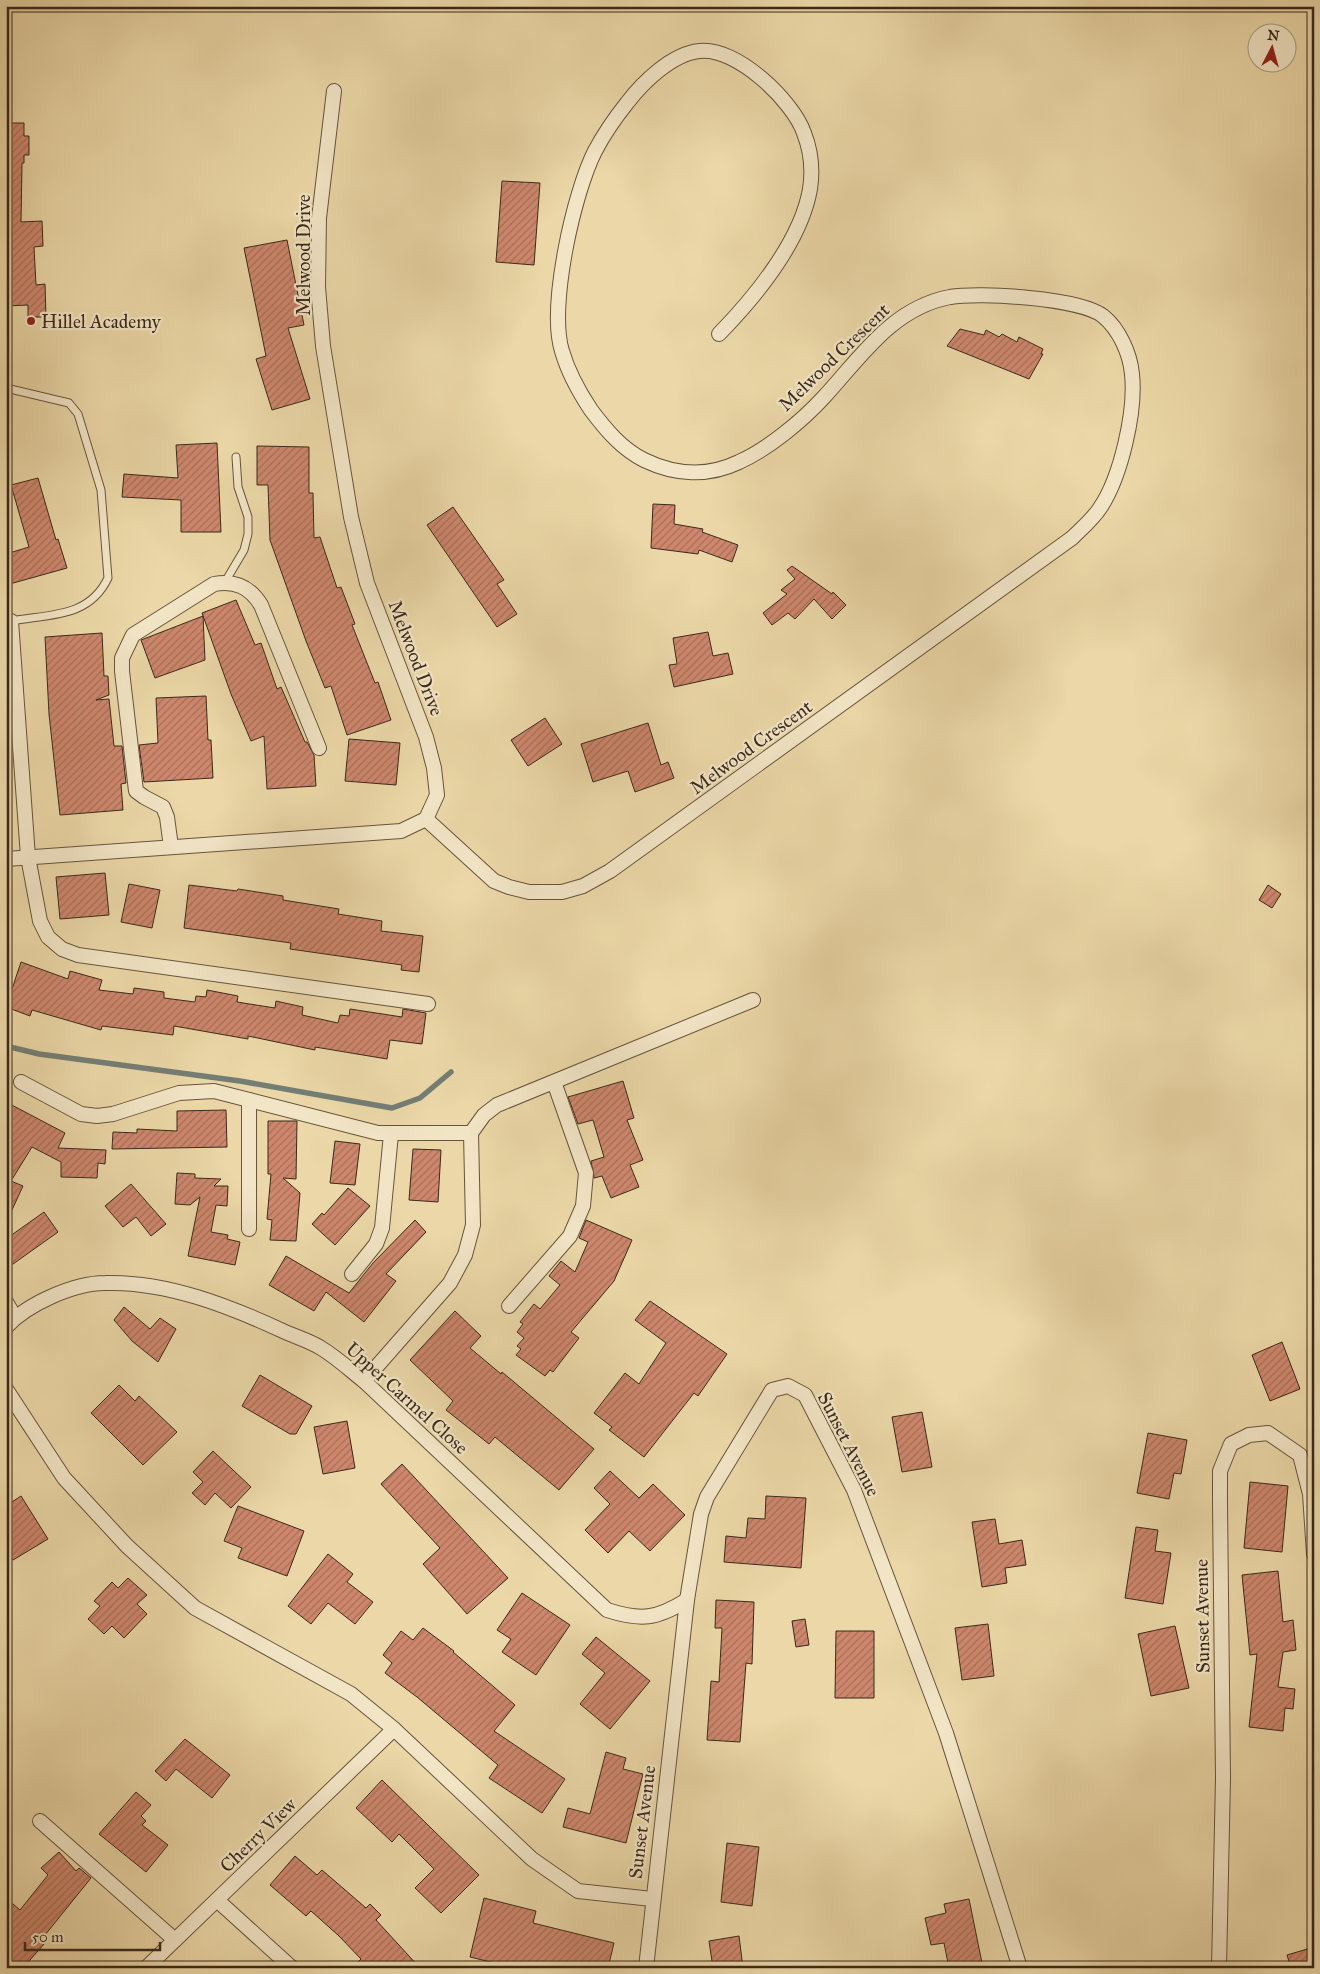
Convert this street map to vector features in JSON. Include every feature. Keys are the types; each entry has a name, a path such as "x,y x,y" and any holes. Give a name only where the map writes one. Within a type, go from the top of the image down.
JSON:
{"street":[{"name":"Melwood Crescent","path":"426,819 494,881 529,892 545,893 583,886 610,872 1072,538 1100,509 1117,474 1126,438 1132,374 1128,355 1114,326 1098,312 1058,302 1002,296 952,297 919,306 891,324 820,401 800,419 758,454 731,466 698,474 661,468 631,453 603,427 580,394 561,348 558,301 571,224 593,154 636,91 669,64 702,50 727,56 752,69 772,87 803,129 812,164 810,188 804,211 793,235 760,288 719,334"},
{"name":"Melwood Drive","path":"334,91 319,218 318,286 323,346 350,517 365,573 384,631 426,738 434,768 437,795 426,819"},
{"path":"171,847 167,817 163,807 144,798 136,791 122,658 132,635 203,589 225,582 246,588 261,605 319,748"},
{"path":"9,621 28,857 40,921 48,937 62,949 78,955 428,1004"},
{"path":"6,859 401,830 426,819"},
{"path":"364,1380 450,1283 465,1255 473,1224 471,1133 484,1115 497,1105 753,1000"},
{"path":"21,1082 81,1114 97,1116 112,1114 179,1093 214,1091 378,1134 471,1133"},
{"path":"509,1306 570,1236 583,1206 586,1173 554,1082"},
{"path":"249,1100 249,1228"},
{"path":"352,1274 376,1244 382,1228 391,1134"},
{"name":"Upper Carmel Close","path":"11,1322 47,1298 104,1283 167,1289 258,1320 322,1348 364,1380 607,1610 642,1617 667,1613 687,1600"},
{"path":"6,1302 11,1322"},
{"name":"Sunset Avenue","path":"646,1968 652,1899 687,1600 702,1514 707,1497 772,1390 788,1386 805,1395 854,1490 946,1733 1020,1968"},
{"path":"6,1389 64,1478 127,1546 195,1608 352,1694 394,1729 532,1859 578,1892 652,1899"},
{"name":"Sunset Avenue","path":"1220,1968 1222,1778 1220,1471 1231,1444 1249,1434 1268,1433 1300,1455 1310,1494 1314,1554"},
{"name":"Cherry View","path":"146,1968 394,1729"},
{"path":"40,1821 175,1940"},
{"path":"218,1900 292,1968"}],"lane":[{"path":"6,388 69,403 78,414 101,490 105,515 108,578 102,590 83,608 9,621"},
{"path":"225,582 244,550 248,534 248,517 238,487 236,457"}],"building":[{"path":"6,123 24,123 24,136 29,136 29,155 24,155 24,163 22,163 21,222 42,221 43,246 34,247 36,285 45,284 46,317 28,317 28,305 6,306"},
{"path":"502,181 540,183 534,265 496,262"},
{"path":"287,240 304,325 288,328 310,399 272,410 256,359 266,356 244,248"},
{"path":"960,329 984,335 986,330 999,337 1002,334 1017,342 1019,337 1043,349 1041,354 1043,354 1029,379 947,346"},
{"path":"217,443 221,532 181,532 181,500 122,497 124,474 178,478 176,445"},
{"path":"257,446 309,447 309,493 313,493 314,538 320,537 337,588 341,587 355,624 352,625 375,683 378,682 391,720 347,735 331,686 325,688 306,641 270,540 268,485 257,485"},
{"path":"38,478 56,540 58,539 67,568 6,585 6,554 29,547 11,485"},
{"path":"653,504 675,505 674,524 703,529 702,532 738,545 732,562 699,550 698,554 651,548"},
{"path":"453,507 504,580 497,584 517,614 497,627 427,525"},
{"path":"792,566 832,594 833,592 846,605 832,619 814,599 795,619 788,613 772,625 763,613 787,594 781,590 795,579 787,570"},
{"path":"236,600 255,645 261,643 277,689 281,687 305,742 307,742 314,755 316,786 267,789 264,736 251,741 231,694 202,613"},
{"path":"203,616 205,660 155,678 141,640"},
{"path":"708,632 713,656 728,653 733,674 674,687 669,665 677,664 673,638"},
{"path":"102,633 104,676 108,676 109,695 96,700 109,699 114,746 122,746 126,783 121,784 123,810 60,815 49,714 45,637"},
{"path":"206,696 208,740 211,740 213,778 144,782 139,745 158,743 156,698"},
{"path":"545,718 562,744 528,766 511,740"},
{"path":"648,723 661,765 668,762 674,778 635,792 628,771 593,782 581,744"},
{"path":"349,739 400,743 396,785 345,781"},
{"path":"105,873 109,915 60,919 56,877"},
{"path":"129,884 160,890 152,928 121,922"},
{"path":"189,885 237,891 238,889 283,896 283,900 339,909 338,914 382,921 381,931 423,936 419,972 401,970 402,965 290,949 291,943 184,928"},
{"path":"1268,885 1281,894 1272,908 1259,900"},
{"path":"21,962 68,979 70,971 102,980 99,990 133,994 134,988 164,992 164,998 195,1002 196,996 206,997 207,990 238,996 237,1002 275,1008 276,1001 303,1007 302,1015 338,1023 340,1015 349,1016 350,1009 402,1017 403,1009 426,1013 422,1044 390,1040 387,1059 315,1047 315,1050 248,1036 248,1039 174,1026 173,1035 102,1026 101,1030 32,1010 30,1016 6,1007"},
{"path":"623,1081 634,1118 627,1120 643,1160 630,1165 639,1187 611,1198 602,1176 594,1178 591,1161 604,1157 593,1120 578,1124 568,1097"},
{"path":"6,1102 65,1133 58,1148 106,1150 105,1164 98,1163 97,1178 61,1177 61,1162 32,1147 11,1181 23,1186 6,1223"},
{"path":"226,1110 227,1147 112,1149 113,1132 137,1133 137,1129 177,1131 177,1111"},
{"path":"268,1121 297,1121 296,1179 283,1178 300,1193 296,1241 270,1240 272,1220 267,1219 271,1174 268,1174"},
{"path":"335,1141 360,1144 355,1185 330,1183"},
{"path":"413,1149 441,1150 438,1202 409,1200"},
{"path":"177,1173 195,1174 195,1178 221,1179 214,1186 228,1186 227,1206 216,1205 211,1232 228,1235 227,1239 240,1242 235,1265 188,1256 200,1197 190,1205 175,1204"},
{"path":"131,1184 166,1224 151,1236 136,1217 123,1227 105,1206"},
{"path":"348,1188 370,1206 335,1245 312,1224 322,1213 324,1215"},
{"path":"44,1212 58,1232 6,1269 6,1239"},
{"path":"415,1220 426,1232 386,1274 396,1281 364,1322 326,1292 314,1311 269,1285 286,1256 349,1293 373,1263"},
{"path":"586,1220 632,1240 614,1281 571,1332 579,1338 553,1372 550,1370 545,1376 516,1355 521,1349 517,1346 524,1338 517,1332 523,1324 520,1322 534,1304 540,1309 560,1285 549,1276 561,1261 575,1272 588,1242 579,1238"},
{"path":"650,1301 727,1354 698,1396 694,1393 644,1457 609,1430 612,1427 594,1413 625,1373 639,1384 666,1343 635,1320"},
{"path":"124,1307 150,1329 160,1318 176,1329 158,1362 132,1341 114,1320"},
{"path":"455,1311 481,1336 470,1348 501,1374 502,1372 594,1449 559,1490 495,1437 489,1444 446,1410 453,1401 410,1360"},
{"path":"1282,1342 1300,1389 1270,1401 1252,1355"},
{"path":"260,1375 312,1406 296,1434 290,1434 242,1406"},
{"path":"119,1385 135,1401 139,1396 177,1432 143,1465 91,1413"},
{"path":"922,1412 932,1467 902,1472 892,1417"},
{"path":"347,1421 355,1468 323,1474 314,1427"},
{"path":"1148,1433 1187,1440 1181,1474 1174,1473 1169,1499 1137,1493"},
{"path":"213,1451 251,1487 231,1508 215,1493 205,1505 192,1493 203,1482 193,1472"},
{"path":"402,1464 508,1578 467,1614 423,1564 440,1548 381,1484"},
{"path":"610,1471 639,1498 653,1484 685,1515 650,1551 629,1531 608,1553 585,1530 610,1504 594,1488"},
{"path":"1250,1482 1288,1486 1282,1552 1244,1548"},
{"path":"21,1496 48,1539 13,1560 6,1549 6,1506"},
{"path":"766,1496 806,1498 801,1568 724,1562 726,1536 746,1538 748,1518 765,1519"},
{"path":"238,1506 304,1531 287,1576 238,1558 242,1548 224,1541"},
{"path":"995,1519 999,1544 1022,1540 1026,1565 1005,1568 1007,1583 982,1587 972,1522"},
{"path":"1136,1527 1158,1530 1155,1551 1171,1553 1163,1604 1125,1598"},
{"path":"328,1554 353,1574 347,1582 373,1602 355,1624 328,1603 311,1624 288,1606"},
{"path":"1278,1571 1283,1622 1293,1620 1296,1650 1283,1652 1278,1687 1295,1689 1293,1709 1285,1708 1283,1731 1249,1727 1257,1654 1250,1655 1242,1575"},
{"path":"128,1578 147,1595 137,1604 147,1614 124,1638 112,1626 104,1634 88,1619 100,1606 94,1601 112,1582 118,1588"},
{"path":"522,1593 570,1625 536,1675 502,1652 511,1639 497,1630"},
{"path":"716,1600 754,1602 752,1664 746,1663 740,1742 707,1740 711,1681 719,1682 722,1628 715,1628"},
{"path":"805,1619 809,1645 796,1647 792,1621"},
{"path":"988,1624 994,1676 962,1680 955,1628"},
{"path":"1175,1626 1189,1688 1151,1696 1138,1634"},
{"path":"423,1628 454,1651 515,1705 494,1731 565,1779 542,1813 489,1778 498,1765 417,1697 385,1673 392,1663 383,1655 401,1631 413,1640"},
{"path":"836,1631 874,1631 874,1698 835,1698"},
{"path":"596,1637 650,1681 610,1729 580,1704 605,1673 582,1654"},
{"path":"185,1739 230,1775 212,1798 176,1769 166,1781 155,1771"},
{"path":"606,1752 626,1758 623,1769 643,1774 626,1843 563,1827 568,1808 590,1814"},
{"path":"382,1780 479,1875 441,1913 415,1888 434,1869 399,1834 392,1842 356,1808"},
{"path":"136,1792 151,1805 141,1816 146,1821 142,1825 168,1845 146,1872 99,1834"},
{"path":"727,1843 759,1847 752,1906 721,1902"},
{"path":"59,1852 76,1871 79,1868 91,1878 41,1940 45,1943 23,1968 6,1968 6,1898 20,1910 48,1875 41,1868"},
{"path":"295,1856 317,1875 322,1870 366,1908 370,1904 381,1915 376,1920 420,1968 352,1968 361,1959 339,1936 311,1911 306,1916 270,1885"},
{"path":"484,1898 536,1911 533,1923 614,1943 608,1968 515,1968 470,1957"},
{"path":"969,1899 983,1968 949,1968 944,1943 931,1945 925,1918 946,1913 944,1904"},
{"path":"739,1936 743,1968 713,1968 709,1941"},
{"path":"1314,1947 1314,1968 1291,1968 1287,1955"}],"waterway":[{"path":"6,1046 39,1054 240,1081 392,1108 420,1098 451,1072"}],"place":[{"name":"Hillel Academy","path":"31,321"}]}
